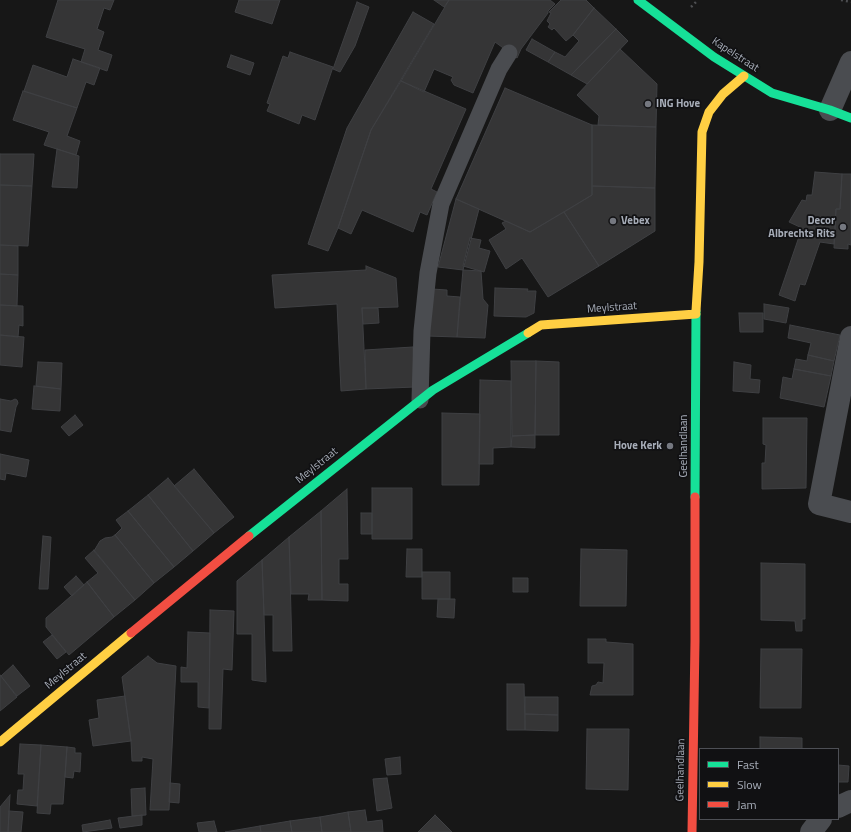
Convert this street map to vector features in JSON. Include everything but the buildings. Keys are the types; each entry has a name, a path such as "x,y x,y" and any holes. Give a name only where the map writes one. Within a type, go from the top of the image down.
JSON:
{"street":[{"name":"Kapelstraat","path":"638,0 714,57 772,93 830,110 851,118"},
{"path":"830,110 851,62"},
{"name":"Geelhandlaan","path":"692,832 695,633 696,314 702,132 710,112 723,94 744,76"},
{"name":"Meylstraat","path":"0,742 132,632 324,476 433,390 541,325 696,314"},
{"path":"851,337 820,504 851,512"},
{"path":"839,807 851,801"},
{"path":"811,832 821,820"}],"lane":[{"path":"420,400 422,331 428,273 441,204 499,69 509,52"}],"path":[{"path":"841,0 851,2"}],"traffic: fast":[{"path":"638,0 714,57 772,93 830,110 851,118"},
{"path":"695,497 696,311"},
{"path":"249,536 433,390 528,333"}],"traffic: slow":[{"path":"696,311 699,262 702,132 709,112 723,94 744,76"},
{"path":"528,333 541,325 696,314"},
{"path":"0,742 131,633"}],"traffic: jam":[{"path":"692,832 695,641 695,497"},
{"path":"131,633 249,536"}],"place":[{"name":"ING Hove","path":"648,104"},
{"name":"Vebex","path":"613,221"},
{"name":"Decor Albrechts Rits","path":"843,227"},
{"name":"Hove Kerk","path":"670,446"}]}
